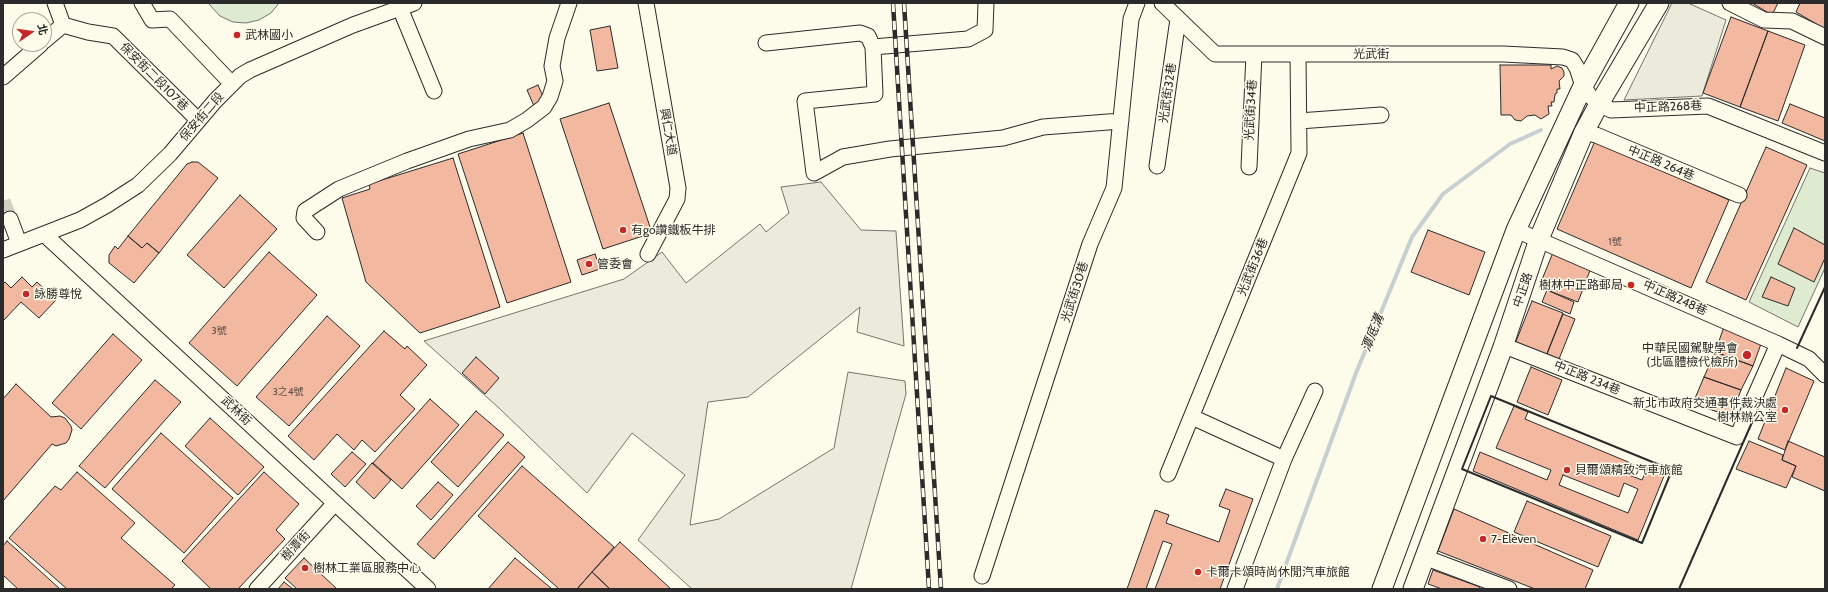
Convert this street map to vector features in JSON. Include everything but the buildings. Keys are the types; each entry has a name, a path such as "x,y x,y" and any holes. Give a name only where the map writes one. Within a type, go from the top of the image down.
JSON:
{"main road":[{"path":"1382,589 1516,230 1583,86 1629,3"},
{"name":"中正路","path":"1413,589 1503,347 1539,239 1584,132 1659,3"}],"street":[{"path":"52,34 63,25 55,3"},
{"path":"142,3 152,20 170,20 232,84"},
{"path":"317,232 304,218 305,211 339,189 469,139 510,130 527,120 544,107 550,97 555,81 552,66 556,38 569,3"},
{"name":"興仁大道","path":"646,3 678,188 677,199 648,254"},
{"path":"873,47 968,39 985,30 986,3"},
{"name":"光武街30巷","path":"982,576 1090,244 1114,188 1131,20 1136,3"},
{"name":"光武街","path":"1162,3 1215,54 1503,54 1563,57 1572,60 1577,68 1583,86"},
{"path":"1730,3 1764,20 1792,21 1825,37"},
{"path":"407,5 434,91"},
{"name":"保安街二段","path":"3,250 90,215 138,185 170,154 198,120 232,84 250,70 353,25 407,5"},
{"name":"光武街32巷","path":"1157,166 1178,19"},
{"name":"保安街二段107巷","path":"63,25 88,32 113,36 198,120"},
{"path":"766,43 860,33 868,36 873,47 875,94 805,101 814,173 843,157 890,149 1003,138 1043,127 1121,121"},
{"path":"3,77 32,52"},
{"name":"光武街34巷","path":"1249,167 1254,54"},
{"name":"光武街36巷","path":"1168,474 1299,153 1298,54"},
{"path":"1583,86 1599,104"},
{"name":"中正路268巷","path":"1599,104 1611,110 1708,106 1825,153"},
{"path":"1299,121 1380,115"},
{"name":"中正路 264巷","path":"1584,132 1596,135 1738,195"},
{"path":"10,219 19,243"},
{"name":"中正路248巷","path":"1516,230 1778,344 1809,359"},
{"name":"武林街","path":"44,234 428,589"},
{"name":"中正路 234巷","path":"1503,347 1510,348 1737,437 1778,344"},
{"path":"1809,359 1825,357"},
{"path":"1809,359 1825,375"},
{"path":"1235,589 1284,459 1315,391"},
{"path":"1192,417 1284,459"},
{"name":"樹潭街","path":"257,589 335,503"},
{"path":"1424,557 1509,589"}],"green space":[{"path":"208,3 279,3 271,13 259,20 246,23 233,22 220,16"},
{"path":"1810,168 1825,173 1825,268 1798,327 1749,302"}],"shaded area":[{"path":"1672,3 1688,3 1726,20 1702,96 1624,100"},
{"path":"821,182 861,230 896,231 904,346 857,332 860,307 748,397 708,402 690,525 719,519 834,448 848,372 905,381 906,394 851,589 692,589 638,540 685,475 632,433 587,493 499,408 424,341 624,279 662,252 686,283 760,224 766,232 789,213 781,187"}],"waterway":[{"name":"潭底溝","path":"1277,589 1356,373 1412,237 1443,194 1510,144 1541,130"}],"tunnel":[{"path":"3,201 10,219"}],"railway":[{"path":"893,3 929,589"},
{"path":"904,3 941,589"}],"wall":[{"path":"1797,348 1825,287"},
{"path":"1491,396 1672,470 1642,543 1462,469 1491,396"},
{"path":"1679,589 1760,404"}],"place":[{"name":"武林國小","path":"237,35"},
{"name":"有go讚鐵板牛排","path":"623,230"},
{"name":"管委會","path":"589,264"},
{"name":"樹林中正路郵局","path":"1631,285"},
{"name":"詠勝尊悅","path":"26,294"},
{"name":"中華民國駕駛學會 (北區體檢代檢所)","path":"1747,355"},
{"name":"新北市政府交通事件裁決處 樹林辦公室","path":"1785,410"},
{"name":"貝爾頌精致汽車旅館","path":"1567,470"},
{"name":"7-Eleven","path":"1483,539"},
{"name":"樹林工業區服務中心","path":"305,568"},
{"name":"卡爾卡頌時尚休閒汽車旅館","path":"1198,572"}]}
